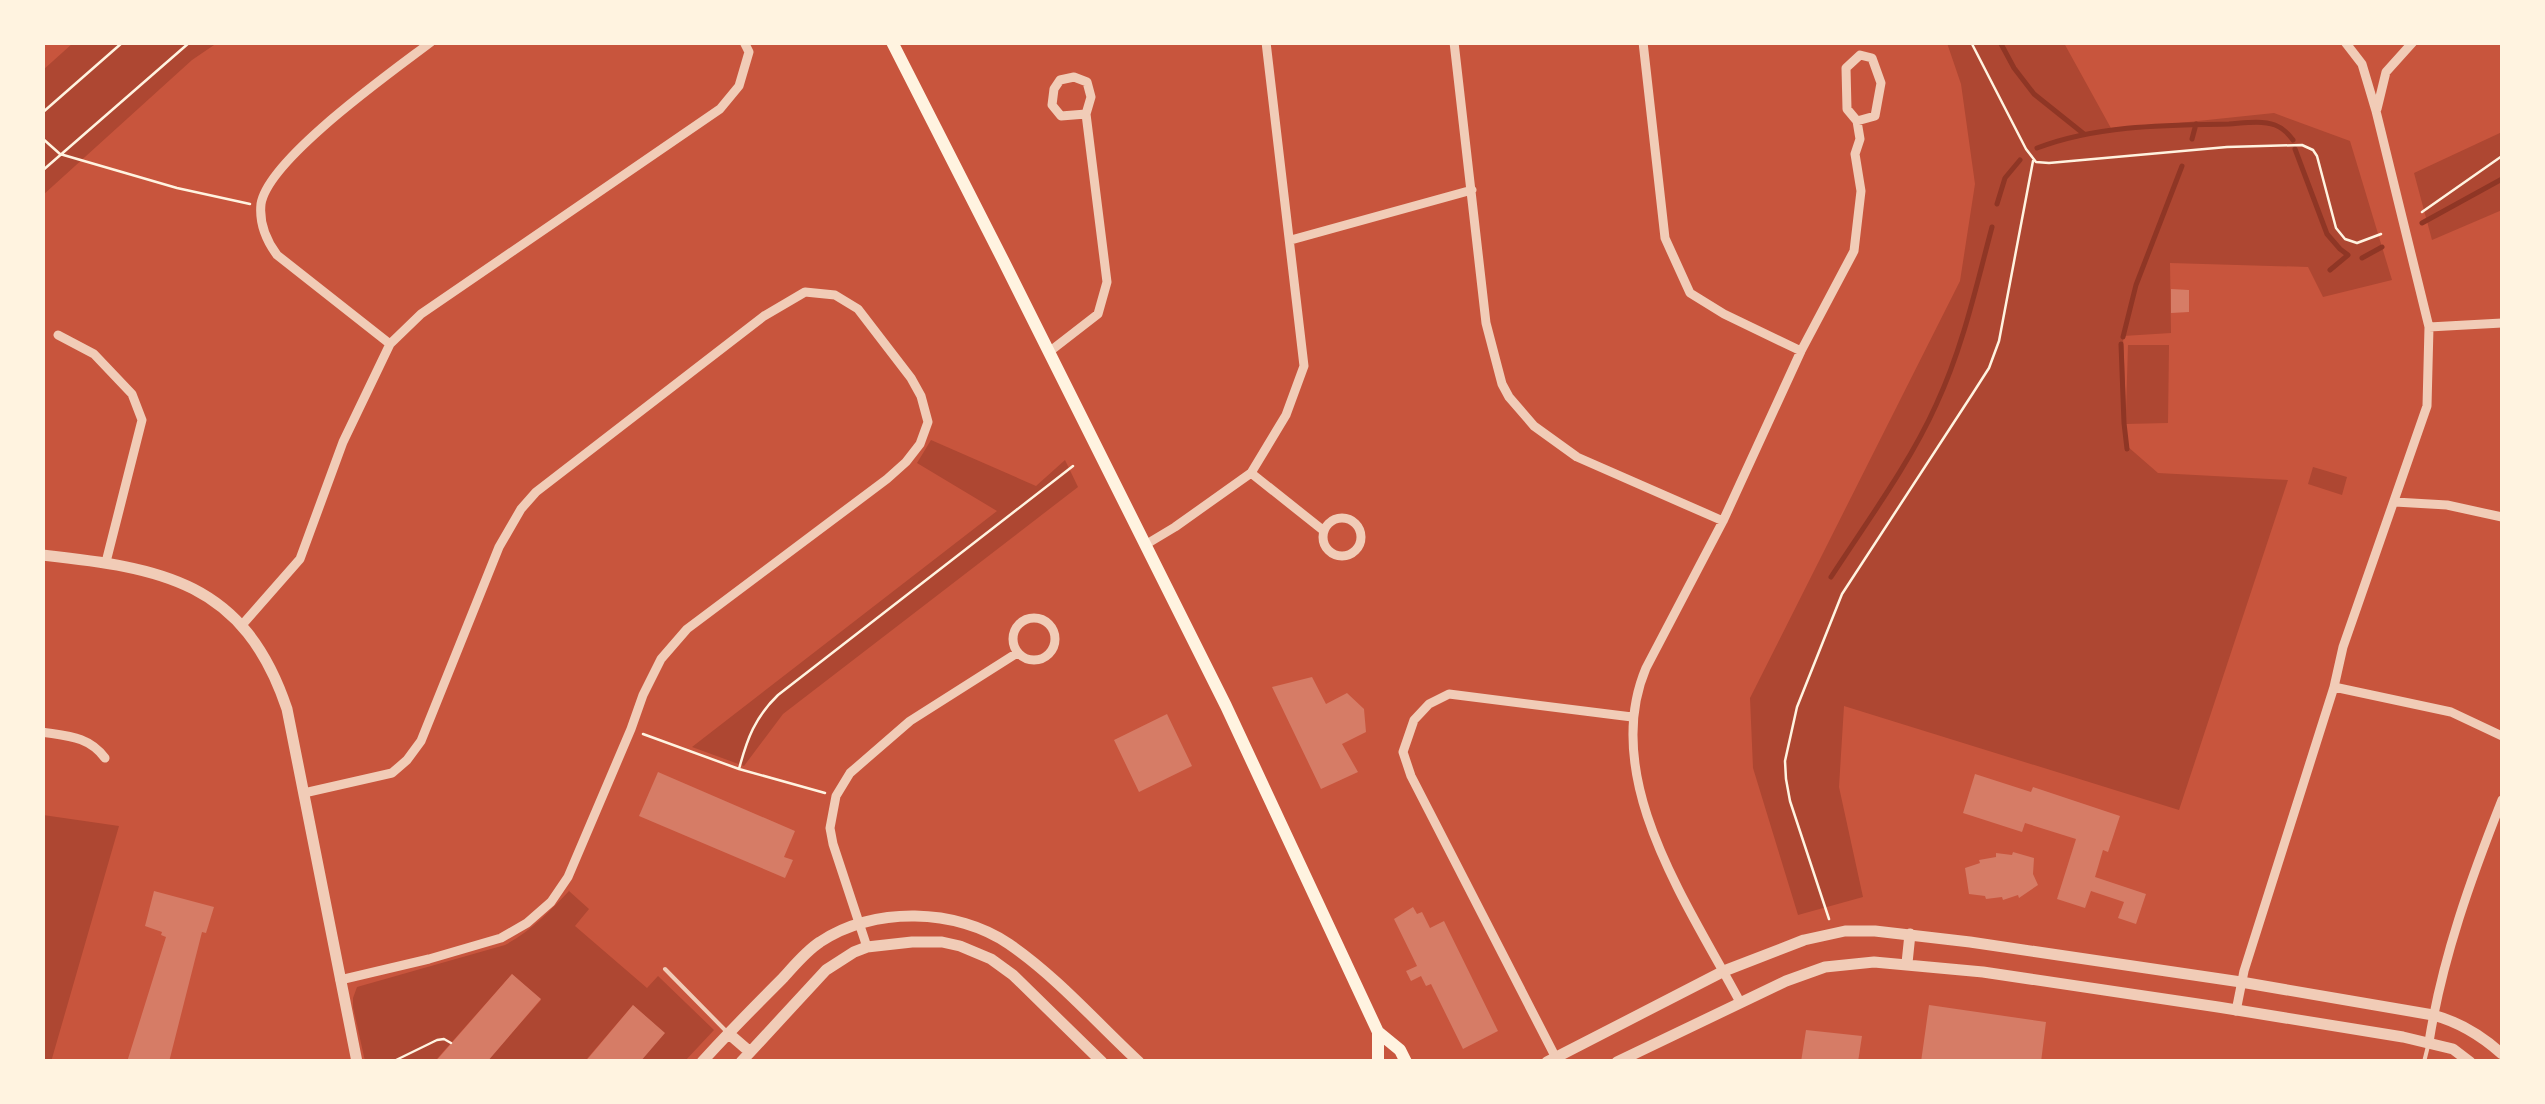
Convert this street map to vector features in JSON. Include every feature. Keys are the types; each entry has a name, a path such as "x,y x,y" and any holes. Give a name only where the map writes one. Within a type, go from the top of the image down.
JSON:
{"main road":[{"path":"892,42 1226,706 1378,1032 1378,1062"},
{"path":"1378,1032 1400,1050 1406,1062"}],"street":[{"path":"390,344 278,255 267,241 261,206 273,180 313,136 431,42"},
{"path":"242,625 300,559 343,442 390,344 421,314 720,109 739,86 748,52 744,42"},
{"path":"1145,545 1251,474 1286,416 1304,366 1266,42"},
{"path":"1454,42 1486,322 1509,397 1548,438 1577,457 1724,521"},
{"path":"1643,42 1666,238 1690,293 1801,351"},
{"path":"2236,1011 2241,982 2334,687 2343,646 2428,406 2429,327 2376,111 2362,64 2345,42"},
{"path":"2376,111 2386,72 2412,42"},
{"path":"1740,1002 1683,900 1642,800 1633,759 1632,717 1646,668 1724,521 1801,351 1854,251 1860,191 1855,154 1860,139 1858,121 1848,109 1846,68 1860,54 1872,58 1881,83 1876,116 1858,121"},
{"path":"1049,352 1098,314 1107,282 1086,114 1091,97 1086,82 1074,77 1060,80 1052,104 1061,116 1086,114"},
{"path":"1291,240 1472,190"},
{"path":"304,792 392,773 407,760 421,741 500,547 520,508 536,492 764,316 805,292 835,295 858,309 921,396 928,422 920,444 887,480 687,630 661,659 568,878 551,902 527,924 501,938 340,980"},
{"path":"2429,327 2502,323"},
{"path":"58,335 94,354 132,394 142,420 106,562"},
{"path":"1251,474 1324,531"},
{"path":"2395,502 2448,505 2502,517"},
{"path":"1348,520 1360,533 1359,545 1344,556 1332,554 1324,544 1324,531 1331,522 1348,520"},
{"path":"42,555 106,562 157,573 198,588 242,625 264,655 286,708 357,1062"},
{"path":"1031,618 1048,624 1055,640 1050,653 1030,660 1018,653 1013,644 1017,626 1031,618"},
{"path":"867,947 833,844 830,828 836,796 850,773 910,721 1018,653"},
{"path":"2334,687 2451,712 2502,736"},
{"path":"1632,717 1449,694 1429,704 1414,720 1404,752 1411,776 1553,1060 1724,971 1781,948 1834,933 1875,930 2241,982 2433,1015 2452,1020 2502,1054"},
{"path":"42,732 78,738 96,746 105,758"},
{"path":"2429,1042 2470,882 2502,800"},
{"path":"702,1062 818,943 859,924 898,916 962,921 1009,944 1139,1062"},
{"path":"938,917 942,942"},
{"path":"1907,964 1910,934"},
{"path":"728,1033 745,1057 818,976 841,960 867,947 942,942 969,948 1002,967 1102,1061 1118,1042"},
{"path":"1617,1062 1786,981 1854,963 1984,972 2429,1042 2453,1048 2470,1062"}],"lane":[{"path":"664,970 728,1033"},
{"path":"2424,1062 2429,1042"}],"path":[{"path":"42,113 123,42"},
{"path":"42,171 190,42"},
{"path":"1831,923 1788,792 1785,761 1792,724 1842,594 1991,362 2034,161 1971,42"},
{"path":"42,138 60,154 177,188 261,206"},
{"path":"2034,161 2051,163 2238,146 2307,146 2316,154 2334,222 2342,236 2357,243 2381,234"},
{"path":"2422,212 2502,156"},
{"path":"739,769 752,727 778,695 1073,466"},
{"path":"631,729 739,769 836,796"},
{"path":"392,1062 438,1040 451,1043"}],"shaded area":[{"path":"73,43 217,43 192,60 43,195 43,70"},
{"path":"1947,43 2064,43 2112,130 2274,113 2350,141 2392,280 2323,297 2308,267 2170,263 2171,333 2123,336 2126,411 2128,345 2169,345 2168,423 2126,424 2127,446 2158,473 2288,480 2179,810 1844,706 1839,787 1863,897 1798,915 1753,768 1750,698 1960,281 1975,184 1961,84"},
{"path":"2502,132 2502,210 2432,240 2414,173"},
{"path":"931,440 1036,486 1065,460 1078,487 783,714 744,766 692,747 997,511 917,463"},
{"path":"2313,467 2347,477 2342,495 2308,484"},
{"path":"43,815 119,826 51,1062 42,1061"},
{"path":"569,891 589,909 575,926 647,988 658,976 714,1030 685,1061 640,1061 664,1033 633,1005 585,1061 487,1061 541,1000 512,974 435,1061 365,1061 353,1007 357,987 505,945 547,914"}],"building":[{"path":"2171,289 2189,290 2189,312 2171,313"},
{"path":"1312,677 1326,704 1347,693 1364,709 1366,732 1342,744 1358,772 1321,789 1272,687"},
{"path":"1167,714 1192,766 1139,792 1114,740"},
{"path":"658,772 795,831 784,857 793,860 785,878 639,816"},
{"path":"1975,774 2031,792 2033,787 2120,816 2095,877 2146,894 2136,924 2118,918 2124,902 2091,891 2085,908 2057,899 2076,839 2025,823 2022,832 1963,813"},
{"path":"2013,852 2034,858 2033,874 2038,885 2019,898 2018,895 2003,900 1986,899 1969,894 1965,868 1996,857 1996,853"},
{"path":"154,891 214,907 206,933 202,932 169,1062 127,1062 166,937 145,926"},
{"path":"1413,907 1417,914 1422,912 1430,928 1444,921 1498,1031 1463,1049 1431,984 1426,986 1421,976 1411,981 1406,971 1417,966 1394,919"},
{"path":"512,974 541,999 487,1062 435,1062"},
{"path":"633,1005 665,1033 640,1062 585,1062"},
{"path":"1929,1005 2046,1022 2041,1062 1921,1062"},
{"path":"1806,1030 1862,1036 1858,1062 1801,1062"}],"waterway":[{"path":"2000,42 2034,94 2084,134"},
{"path":"2037,148 2107,131 2252,122 2278,126 2293,140"},
{"path":"2192,139 2196,124"},
{"path":"2295,149 2327,234 2348,255 2330,270"},
{"path":"1997,204 2005,178 2020,160"},
{"path":"2123,337 2136,285 2182,166"},
{"path":"2422,223 2502,179"},
{"path":"1831,577 1901,471 1936,405 1961,339 1992,227"},
{"path":"2362,258 2382,247"},
{"path":"2121,344 2127,449"}]}
